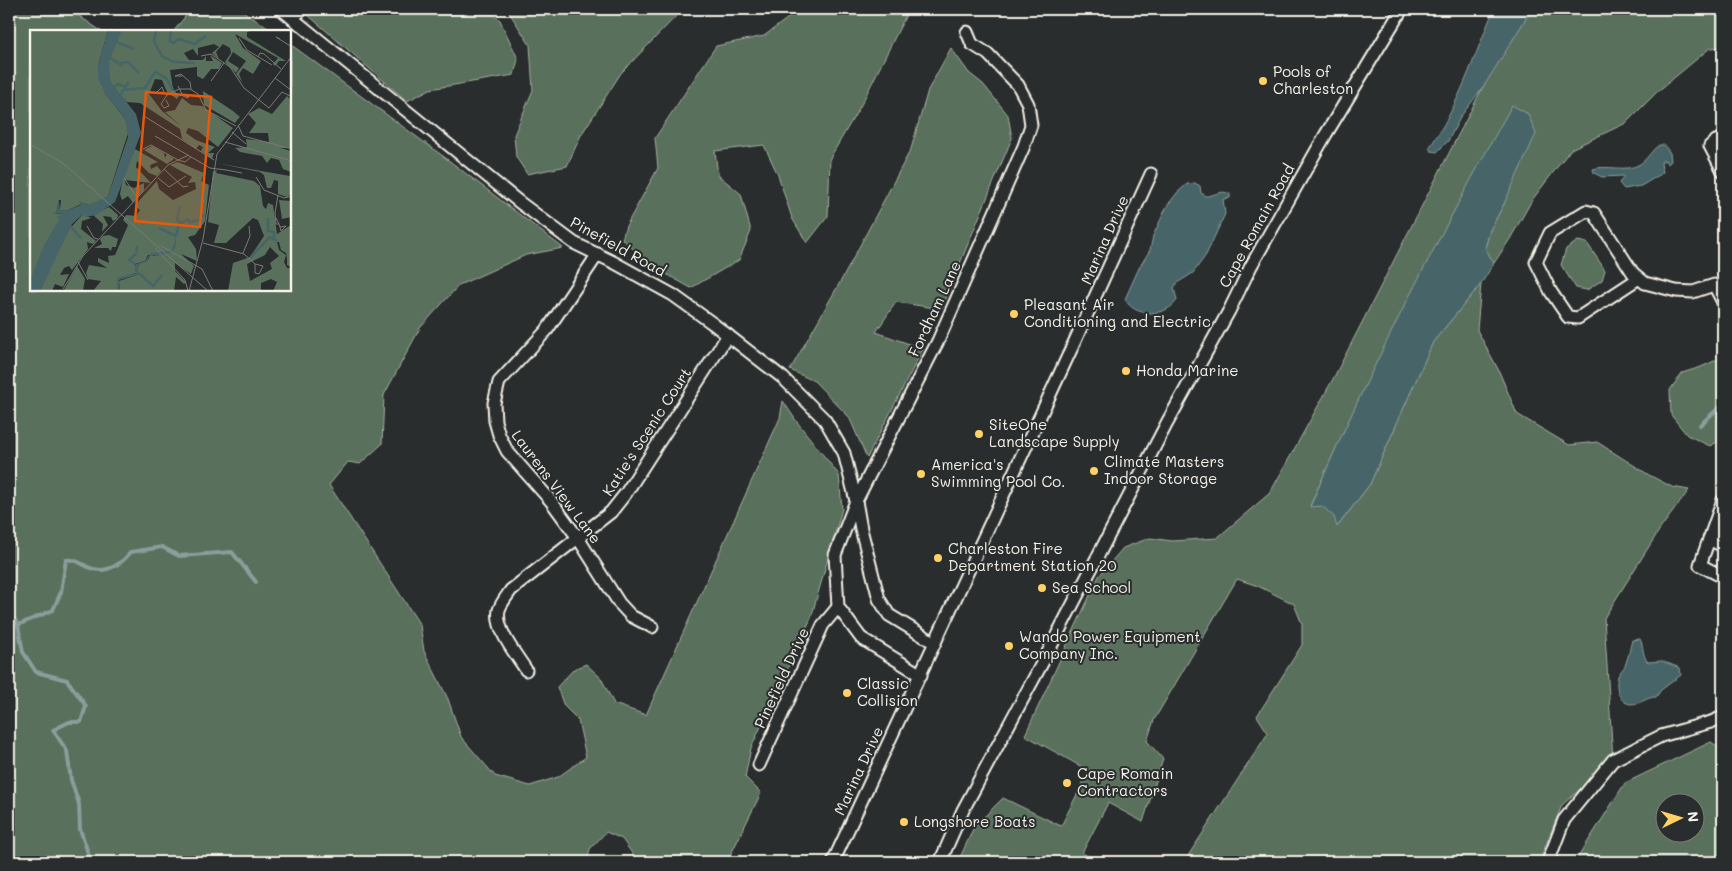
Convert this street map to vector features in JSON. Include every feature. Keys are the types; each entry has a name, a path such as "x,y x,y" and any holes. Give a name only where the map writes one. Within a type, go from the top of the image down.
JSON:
{"street":[{"name":"Pinefield Road","path":"281,9 519,202 574,243 673,295 783,378 824,420 844,453 879,599 889,615 935,643"},
{"path":"292,18 302,9"},
{"name":"Cape Romain Road","path":"940,862 963,810 1251,266 1326,134 1402,9"},
{"name":"Fordham Lane","path":"856,501 938,341 1024,146 1031,125 1028,104 1018,84 988,54 972,44 966,32"},
{"path":"1723,138 1710,146 1723,171"},
{"name":"Marina Drive","path":"833,862 1151,174"},
{"path":"1639,278 1578,318 1568,317 1551,292 1536,262 1550,233 1586,211 1594,214 1634,273 1645,283 1676,291 1694,292 1719,282 1723,302"},
{"name":"Laurens View Lane","path":"598,254 547,330 499,382 494,402 495,421 507,451 551,501 578,538 619,603 630,616 652,627"},
{"name":"Katie's Scenic Court","path":"526,670 499,627 499,609 511,590 612,512 728,335"},
{"path":"1723,500 1700,565 1723,578"},
{"path":"856,501 835,555 838,607 861,638 920,675"},
{"path":"1709,538 1723,546"},
{"name":"Pinefield Drive","path":"759,765 824,625 838,607"},
{"path":"1548,862 1564,820 1613,760 1661,736 1723,717"}],"green space":[{"path":"9,9 69,9 100,30 30,30 30,291 291,291 291,45 447,159 563,248 526,255 459,285 420,328 384,395 382,444 360,464 348,462 329,485 420,625 424,651 448,699 461,737 495,776 530,786 558,777 586,757 578,720 564,706 557,687 574,669 586,664 601,678 614,704 646,715 780,418 783,401 797,422 839,475 842,509 811,618 751,748 745,777 761,793 727,862 638,862 622,839 606,832 590,849 587,862 9,862"},
{"path":"191,9 240,9 271,30 175,30"},
{"path":"301,9 485,9 500,20 518,59 514,75 430,89 407,101"},
{"path":"507,9 683,9 621,73 581,135 567,166 527,174 516,157 514,135 533,90 530,45"},
{"path":"800,9 909,9 862,103 830,158 828,216 807,243 792,218 778,175 764,145 715,151 718,175 741,194 751,231 739,260 691,288 652,266 622,239 626,226 658,168 655,138 716,46 764,36"},
{"path":"1532,9 1723,9 1723,47 1710,48 1657,92 1626,123 1571,149 1532,200 1494,263 1485,248 1490,230 1504,204 1528,114 1512,106 1406,303 1310,506 1322,505 1334,517 1338,526 1370,484 1433,342 1481,284 1477,330 1498,369 1517,414 1569,445 1597,442 1649,475 1672,487 1689,490 1660,529 1604,618 1613,760 1562,805 1539,862 1184,862 1268,733 1257,716 1302,645 1302,624 1294,604 1258,586 1237,579 1154,720 1147,741 1163,759 1143,822 1108,803 1082,853 1100,862 958,862 974,827 1003,798 1061,826 1089,771 1025,735 1099,576 1123,548 1150,538 1172,541 1217,538 1270,493 1333,379 1486,81"},
{"path":"951,48 969,73 983,84 1008,115 1012,138 941,309 896,302 876,332 923,349 867,458 849,417 814,381 790,370 847,270 911,149 928,90"},
{"path":"1578,241 1587,243 1605,270 1602,280 1587,290 1576,288 1561,265 1566,249"},
{"path":"1723,357 1723,439 1710,446 1687,435 1671,415 1670,390 1682,373"},
{"path":"1711,742 1723,750 1723,862 1575,862 1625,783"}],"water":[{"path":"1494,9 1532,9 1484,86 1461,116 1448,141 1437,152 1431,151 1429,148 1440,132 1457,98"},
{"path":"1512,105 1528,114 1536,134 1490,230 1485,248 1494,263 1481,284 1433,342 1370,484 1337,527 1334,517 1322,506 1310,507 1356,404 1406,303"},
{"path":"1659,145 1664,145 1670,153 1671,161 1668,164 1666,161 1662,161 1663,172 1641,186 1624,189 1619,183 1623,176 1602,177 1594,173 1593,169 1604,167 1635,167 1643,162"},
{"path":"1195,183 1200,186 1201,193 1206,196 1221,192 1230,194 1230,198 1223,199 1225,214 1206,255 1193,273 1177,283 1174,288 1177,300 1172,306 1166,310 1151,313 1136,310 1125,299 1139,268 1150,250 1153,236 1167,206 1177,193 1187,184"},
{"path":"1640,639 1648,662 1662,661 1680,668 1681,675 1661,690 1656,697 1631,704 1623,701 1620,697 1617,689 1617,680 1628,657 1632,640"}],"waterway":[{"path":"1700,425 1723,404"},
{"path":"18,625 53,610 61,592 66,560 75,561 100,570 117,565 131,552 162,547 179,556 232,552 256,582"},
{"path":"9,610 18,625 23,652 36,672 67,680 86,706 81,722 69,722 53,730 67,751 71,780 79,804 80,829 91,862"},
{"path":"139,862 147,860 158,862"}],"place":[{"name":"Pools of Charleston","path":"1263,81"},
{"name":"Pleasant Air Conditioning and Electric","path":"1014,314"},
{"name":"Honda Marine","path":"1126,371"},
{"name":"SiteOne Landscape Supply","path":"979,434"},
{"name":"Climate Masters Indoor Storage","path":"1094,471"},
{"name":"America's Swimming Pool Co.","path":"921,474"},
{"name":"Charleston Fire Department Station 20","path":"938,558"},
{"name":"Sea School","path":"1042,588"},
{"name":"Wando Power Equipment Company Inc.","path":"1009,646"},
{"name":"Classic Collision","path":"847,693"},
{"name":"Cape Romain Contractors","path":"1067,783"},
{"name":"Longshore Boats","path":"904,822"}]}
